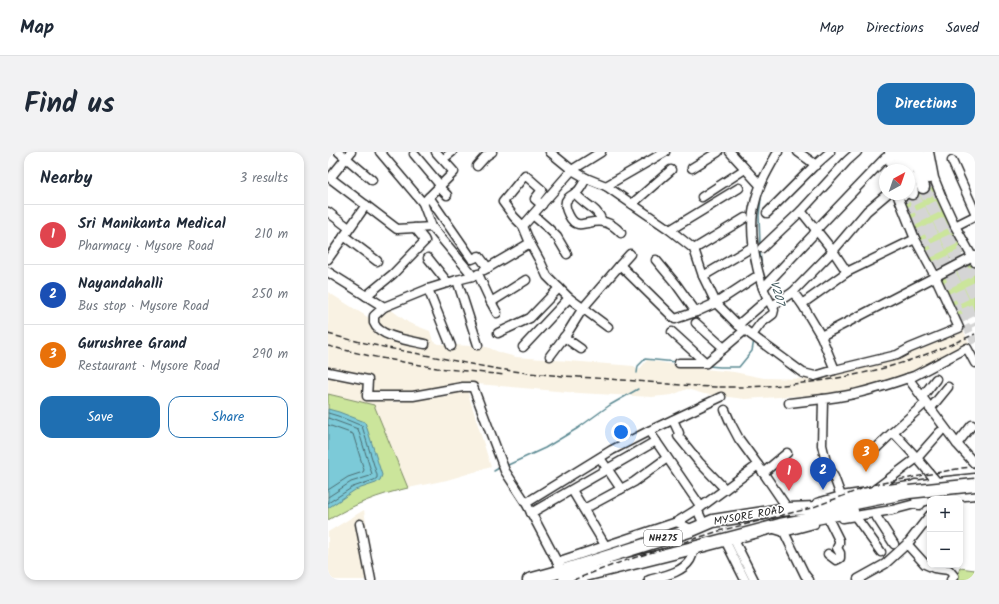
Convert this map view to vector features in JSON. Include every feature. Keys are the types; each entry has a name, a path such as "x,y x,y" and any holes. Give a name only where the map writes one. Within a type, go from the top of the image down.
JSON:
{"highway":[{"path":"905,152 906,164"},
{"path":"915,152 915,169"},
{"path":"778,528 917,496 975,485"},
{"path":"869,496 917,496 975,491"},
{"name":"NH275","path":"801,508 830,506 869,496"},
{"name":"MYSORE ROAD","path":"529,580 562,571 713,522 801,508"},
{"name":"MYSORE ROAD","path":"562,571 695,548 730,538 778,528"}],"street":[{"path":"339,152 348,155 372,180"},
{"path":"380,152 426,200 472,259 479,256 488,268"},
{"path":"426,200 454,172 436,152"},
{"path":"477,166 492,152"},
{"path":"550,152 572,170 586,178 606,186 670,230 694,249 702,276 716,303 745,330 803,372 815,376 897,355 910,348 959,328 935,276 915,239 913,200"},
{"path":"524,226 572,170 601,152"},
{"path":"606,186 665,152"},
{"path":"692,168 718,152"},
{"path":"730,152 760,185"},
{"path":"752,335 771,306 758,270 754,247 752,220 754,204 760,185 778,152"},
{"path":"798,152 816,165"},
{"path":"767,213 830,152"},
{"path":"762,248 801,211 847,161 858,152"},
{"path":"896,152 898,164"},
{"path":"915,180 923,155 920,152"},
{"path":"821,336 935,276 974,259 954,226 942,198 934,178 929,152"},
{"path":"414,154 447,194"},
{"path":"348,155 329,178 397,229 432,227"},
{"path":"764,286 813,235 816,230 887,159"},
{"path":"952,161 975,212"},
{"path":"702,197 745,169"},
{"path":"632,204 671,170"},
{"path":"542,205 535,199 542,190 525,175 503,202 514,217 524,226 530,244 542,264 547,276 569,298 608,327"},
{"path":"586,178 577,192 572,194 567,200 566,204 569,216 578,224 602,221 613,225 621,233"},
{"path":"670,230 739,188"},
{"path":"575,193 598,212 602,221"},
{"path":"426,200 432,227 475,275 496,313"},
{"path":"738,324 793,292 833,251 867,211 880,200"},
{"path":"328,259 366,205"},
{"path":"801,211 833,251 847,272"},
{"path":"328,212 349,228"},
{"path":"533,215 553,233 568,254"},
{"path":"954,226 975,216"},
{"path":"694,249 746,218"},
{"path":"366,296 393,274 425,241 415,228"},
{"path":"344,236 377,261"},
{"path":"802,304 847,272 915,239"},
{"path":"328,243 336,249"},
{"path":"425,344 394,337 384,332 376,326 374,316 384,307 428,289 475,275 530,244"},
{"path":"702,276 749,249"},
{"path":"550,356 583,308 630,254"},
{"path":"428,258 448,283"},
{"path":"656,260 676,284 696,312"},
{"path":"620,266 675,319 716,303 754,278"},
{"path":"328,272 384,307"},
{"path":"457,280 478,344"},
{"path":"491,302 526,280"},
{"path":"498,333 530,318 559,288"},
{"path":"428,289 451,346"},
{"path":"793,292 821,336 836,370"},
{"path":"523,347 569,298"},
{"path":"696,323 724,348"},
{"path":"680,363 706,363 745,330"},
{"path":"672,332 706,363"},
{"path":"564,337 581,349"},
{"path":"789,403 859,393 879,388 914,376 967,348 974,358"},
{"path":"328,372 368,380 367,396 414,396 463,387 473,387 505,471 526,503 562,571 605,545 677,522 699,508 758,465"},
{"path":"908,378 925,404 975,464"},
{"path":"925,404 936,379"},
{"path":"867,457 925,404 948,387"},
{"path":"526,503 612,450 721,396"},
{"path":"823,399 822,445 827,466 834,477 841,496"},
{"path":"725,410 739,439 788,509"},
{"path":"673,420 679,433 678,436 699,462 725,489"},
{"path":"957,444 972,424"},
{"path":"650,431 699,508 704,525"},
{"path":"893,432 937,482 938,496"},
{"path":"869,496 917,458 940,432"},
{"path":"531,513 656,441"},
{"path":"763,473 787,453"},
{"path":"600,458 621,489"},
{"path":"584,509 634,482 668,458"},
{"name":"MYSORE ROAD","path":"778,528 892,510 917,496 937,482 975,478"},
{"path":"572,490 605,545"},
{"path":"963,496 975,495"},
{"name":"MYSORE ROAD","path":"801,508 841,496 869,496"},
{"path":"874,513 894,544"},
{"path":"855,516 880,552"},
{"path":"860,580 858,578 885,564 907,544 927,519"},
{"path":"828,554 836,560 840,558 840,553 837,548 839,540 829,520"},
{"path":"677,522 692,530"},
{"path":"360,524 371,580"},
{"path":"778,528 808,580"},
{"path":"730,538 745,580"},
{"path":"730,538 736,544 754,580"},
{"path":"907,544 926,564 934,568 949,570 954,576 951,580"},
{"path":"649,580 682,568 690,560 695,548"}],"shaded area":[{"path":"328,292 369,318 390,309 409,323 430,331 433,341 439,344 487,347 516,357 634,366 638,371 647,360 694,368 734,372 764,378 806,379 866,367 901,358 963,329 970,345 911,372 878,385 852,391 814,395 745,399 704,394 687,389 672,395 652,397 579,393 477,384 452,384 390,403 447,396 467,390 491,467 447,480 408,488 374,405 328,394"},
{"path":"364,510 375,580 328,580 328,532"}],"green space":[{"path":"934,186 965,252 933,267 907,212 903,200 915,200 915,193"},
{"path":"973,264 975,269 975,311 959,319 940,279"},
{"path":"328,394 374,405 408,488 366,501 328,520"},
{"path":"960,568 975,570 975,580 954,580"}],"water":[{"path":"328,409 365,422 382,475 380,480 376,483 355,490 328,508"}],"waterway":[{"name":"V207","path":"760,245 759,215 762,191"},
{"name":"V207","path":"760,251 762,271"},
{"name":"V207","path":"708,366 739,367 752,351 754,340"},
{"name":"V207","path":"637,373 638,366 645,359 676,362"},
{"name":"V207","path":"508,465 545,448 578,428 610,405 638,389"},
{"name":"V207","path":"494,471 499,468"}],"tunnel":[{"path":"930,180 938,198"},
{"path":"923,187 975,296"},
{"path":"915,199 975,326"},
{"path":"907,200 938,268 975,343"},
{"path":"950,224 975,278"}],"railway":[{"path":"328,334 398,350 513,371 715,387 755,387 796,384 856,375 914,359 975,334"},
{"path":"328,346 370,356 437,368 505,375"},
{"path":"573,580 621,562 719,531 811,508 872,485 962,468 975,467"}],"place":[{"name":"Gurushree Grand","path":"866,472"},
{"name":"Nayandahalli","path":"823,490"},
{"name":"Sri Manikanta Medical","path":"789,491"}]}
